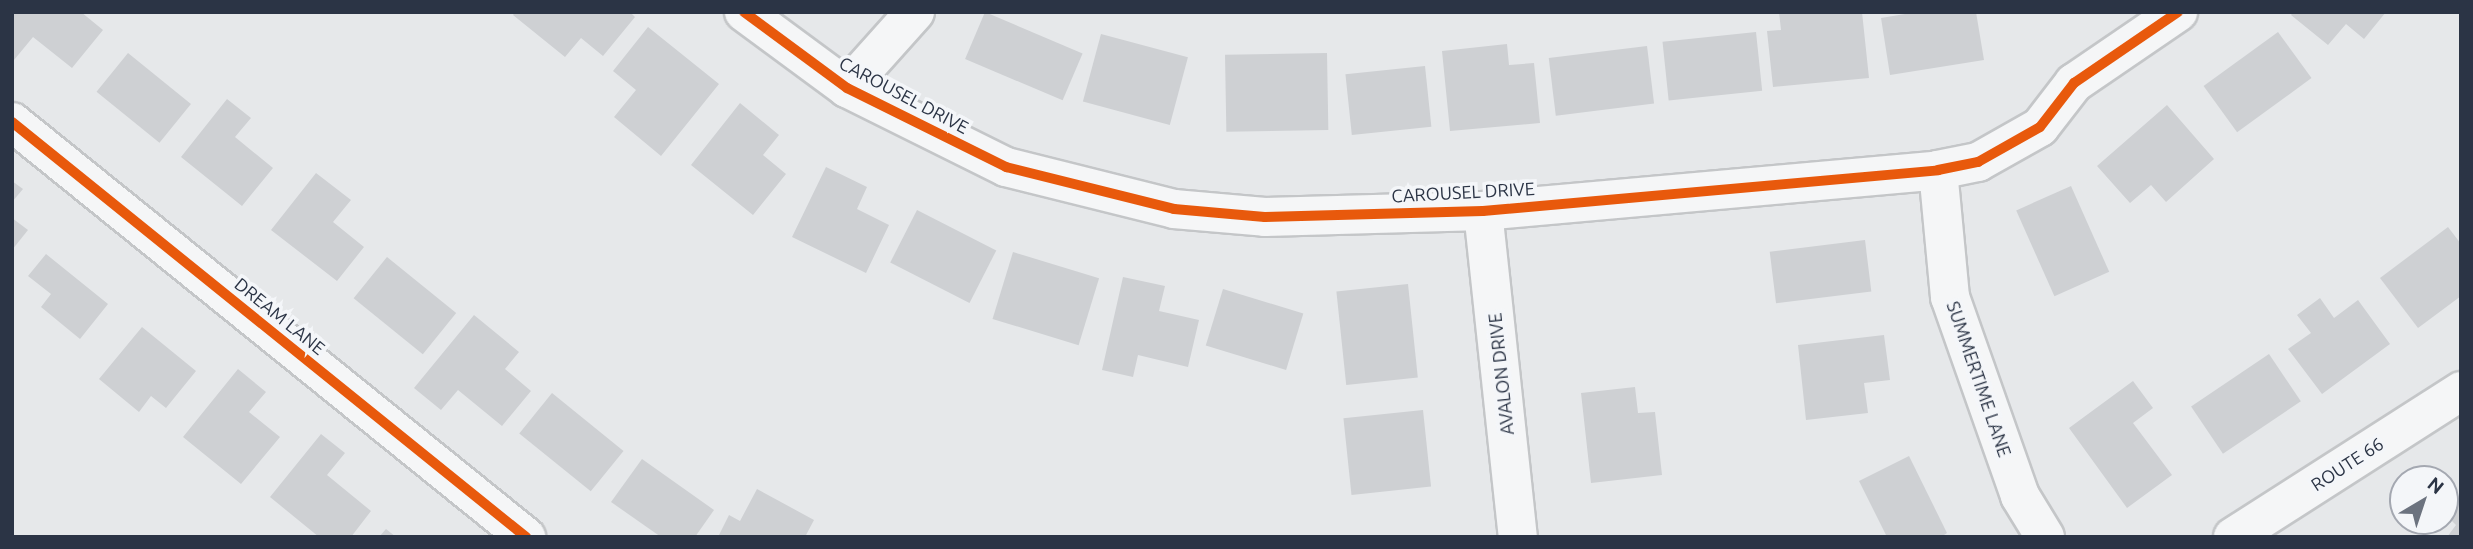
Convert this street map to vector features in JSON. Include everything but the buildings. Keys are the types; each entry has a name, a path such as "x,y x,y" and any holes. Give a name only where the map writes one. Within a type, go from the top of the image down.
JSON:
{"street":[{"name":"CAROUSEL DRIVE","path":"744,12 847,88 1006,167 1174,209 1265,217 1483,211 1938,170 1978,162 2040,127 2074,83 2178,12"},
{"path":"847,88 915,12"},
{"name":"DREAM LANE","path":"12,122 526,537"},
{"name":"SUMMERTIME LANE","path":"1938,170 1950,297 2020,496 2045,537"},
{"name":"AVALON DRIVE","path":"1483,211 1518,537"},
{"name":"ROUTE 66","path":"2233,537 2461,391"}],"cycle path":[{"path":"744,12 847,88 1006,167 1174,209 1265,217 1483,211 1938,170 1978,162 2040,127 2074,83 2178,12"},
{"path":"12,122 526,537"}]}
